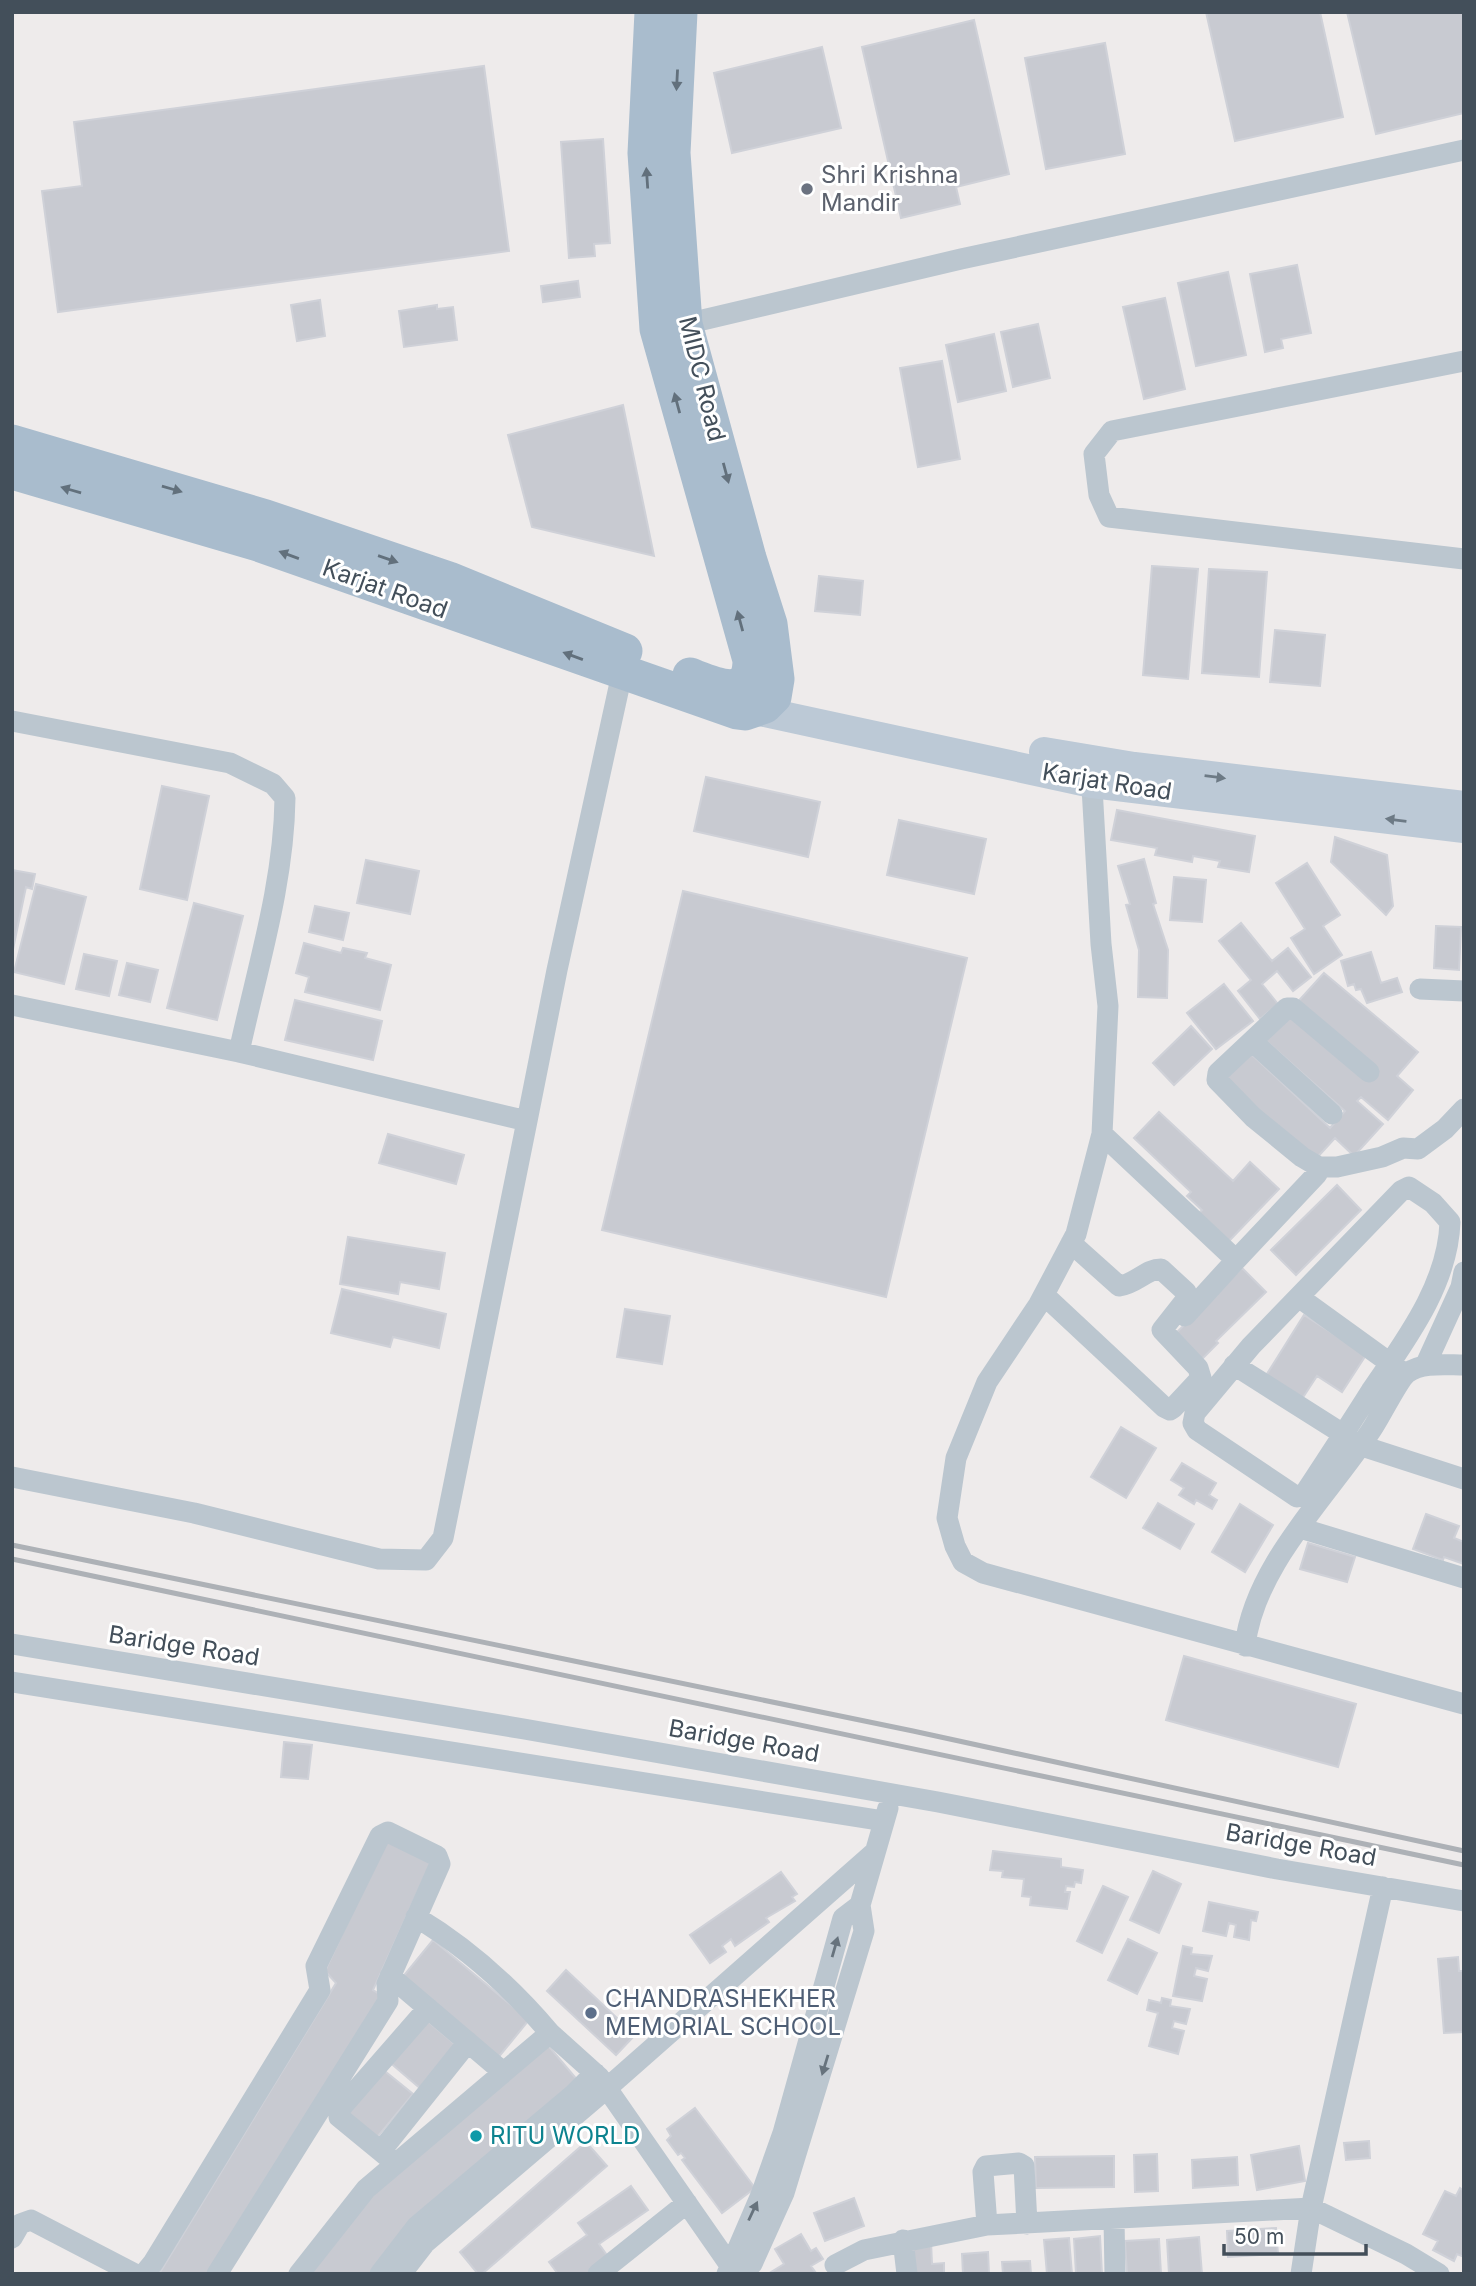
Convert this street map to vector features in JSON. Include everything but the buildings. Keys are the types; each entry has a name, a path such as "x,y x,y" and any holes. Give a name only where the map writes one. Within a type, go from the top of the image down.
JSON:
{"main road":[{"name":"MIDC Road","path":"652,12 645,153 671,327 770,625 777,679 750,695"},
{"name":"MIDC Road","path":"671,327 673,153 680,12"},
{"name":"Karjat Road","path":"12,442 266,517 449,579 737,712 750,695 1091,772 1464,828"},
{"name":"Karjat Road","path":"12,472 258,544 624,662"},
{"name":"Karjat Road","path":"1091,772 1464,806"}],"street":[{"path":"671,327 961,260 1464,150"},
{"path":"1464,361 1112,431 1094,454 1099,495 1109,517 1464,559"},
{"path":"12,1476 194,1513 379,1559 426,1560 443,1538 557,970 624,662"},
{"path":"12,721 230,763 272,784 285,798 285,824 272,910 239,1052"},
{"path":"1091,772 1101,944 1108,1006 1102,1134 1076,1234 1044,1295 987,1382 956,1458 947,1518 955,1546 963,1562 983,1573 1464,1704"},
{"path":"1420,989 1464,991"},
{"path":"12,1005 239,1052 527,1121"},
{"path":"1369,1072 1293,1008 1287,1007 1218,1073 1217,1080 1253,1117 1302,1157 1319,1167 1337,1167 1382,1157 1403,1148 1418,1149 1445,1129 1464,1109"},
{"path":"1252,1041 1332,1114"},
{"path":"1102,1134 1236,1260"},
{"path":"1166,1335 1317,1174"},
{"path":"1407,1368 1449,1239 1450,1222 1421,1194 1409,1187 1402,1191 1234,1365 1195,1413 1193,1423 1196,1430 1297,1497 1303,1496 1352,1440 1407,1368 1461,1287 1464,1272"},
{"path":"1044,1295 1164,1407 1170,1410 1201,1378 1201,1372 1162,1330 1182,1308 1188,1297 1186,1292 1161,1269 1152,1269 1136,1282 1119,1286 1071,1243"},
{"path":"1300,1298 1407,1368 1464,1365"},
{"path":"1234,1365 1352,1440 1464,1479"},
{"path":"1245,1646 1247,1627 1257,1599 1352,1440"},
{"path":"1300,1528 1464,1578"},
{"name":"Baridge Road","path":"12,1644 524,1729 891,1794 1277,1869 1464,1901"},
{"path":"12,1682 884,1821"},
{"path":"733,2271 783,2133 843,1918 860,1905 891,1794"},
{"path":"144,2274 320,1990 316,1966 380,1836 388,1832 437,1856 440,1864 390,1976 387,1984 388,2001 217,2274"},
{"path":"401,2274 425,2243 600,2081 875,1852"},
{"path":"1301,2274 1311,2208 1383,1887"},
{"path":"416,1917 451,1938 530,2010 600,2081 733,2271"},
{"path":"390,1976 503,2072"},
{"path":"388,2157 339,2117 340,2110 428,2008"},
{"path":"388,2157 503,2072 550,2033"},
{"path":"299,2274 366,2189 468,2042"},
{"path":"380,2274 417,2226 573,2094 600,2081"},
{"path":"987,2225 983,2172 986,2166 1019,2164 1024,2166 1027,2224"},
{"path":"610,2270 687,2203"},
{"path":"835,2265 864,2250 987,2225 1311,2208 1403,2264 1439,2274"},
{"path":"1114,2219 1115,2274"},
{"path":"12,2238 20,2224 31,2220 135,2274"},
{"path":"903,2240 907,2274"}],"railway":[{"path":"12,1545 913,1731 1464,1851"},
{"path":"12,1559 1464,1865"}],"place":[{"name":"Shri Krishna Mandir","path":"807,189"},
{"name":"CHANDRASHEKHER MEMORIAL SCHOOL","path":"591,2013"},
{"name":"RITU WORLD","path":"476,2136"}]}
